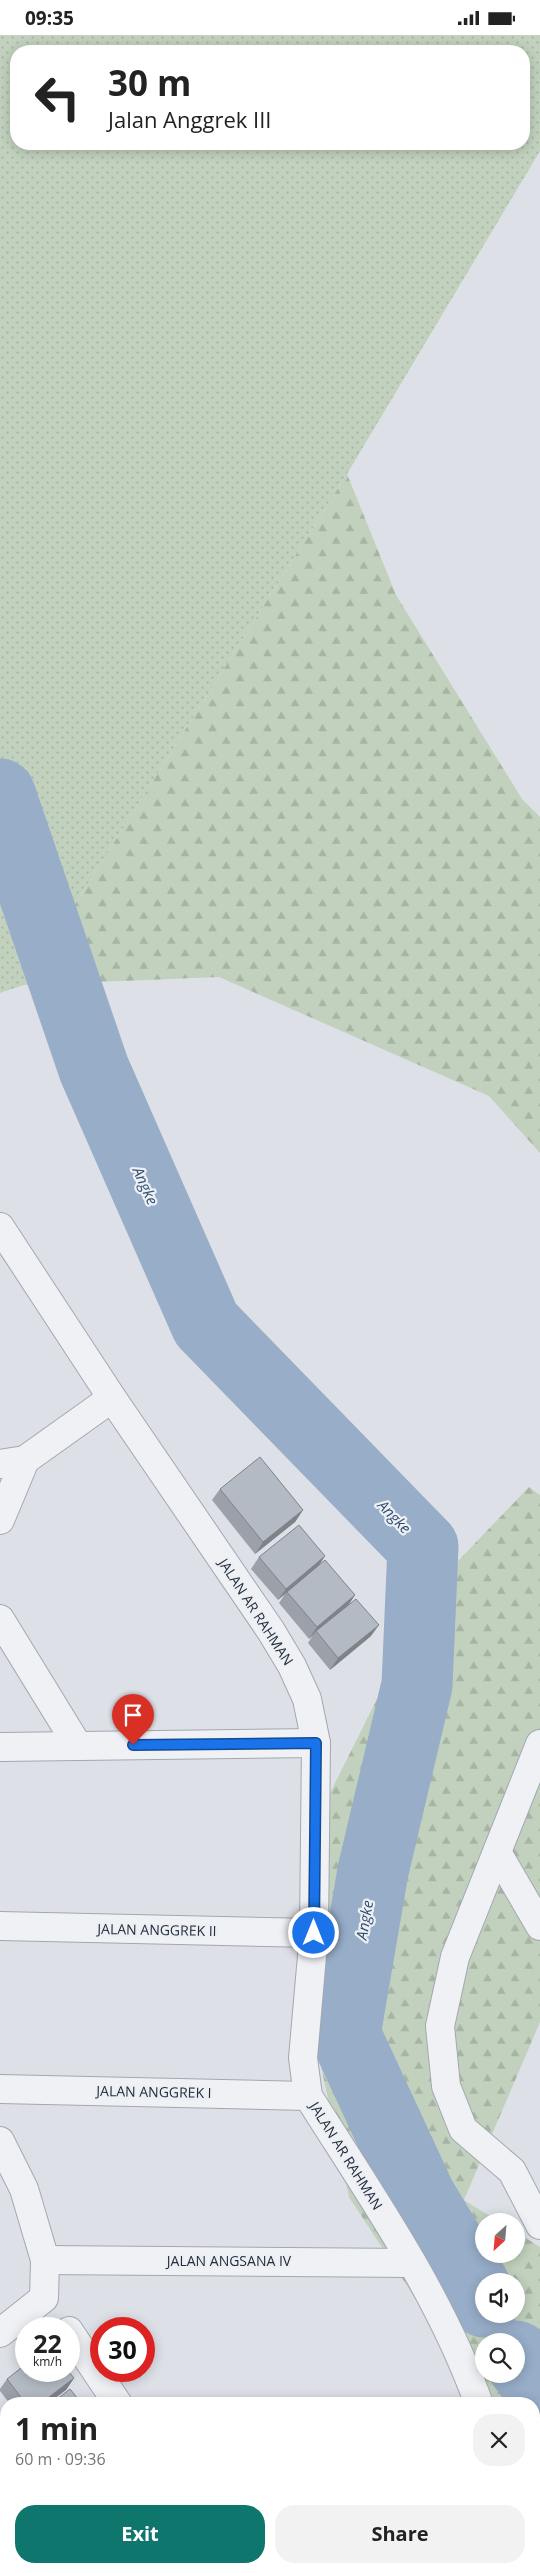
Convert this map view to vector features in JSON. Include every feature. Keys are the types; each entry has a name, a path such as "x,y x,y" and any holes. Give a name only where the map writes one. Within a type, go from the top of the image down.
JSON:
{"street":[{"name":"JALAN AR RAHMAN","path":"0,1227 112,1398 280,1645 306,1699 316,1743 314,1933 303,2058 308,2096 412,2263 461,2355 476,2397"},
{"path":"0,1521 12,1462 112,1398"},
{"path":"0,1619 78,1746"},
{"path":"0,1747 316,1743"},
{"path":"540,1744 455,1957 440,2026 446,2086 463,2129 512,2171 540,2181"},
{"path":"497,1851 540,1926"},
{"name":"JALAN ANGGREK II","path":"0,1926 314,1933"},
{"name":"JALAN ANGGREK I","path":"0,2089 308,2096"},
{"path":"0,2141 24,2189 45,2260 44,2298 58,2317"},
{"path":"512,2171 540,2225"},
{"name":"JALAN ANGSANA IV","path":"45,2260 412,2263"},
{"path":"0,2333 44,2298"},
{"path":"80,2348 113,2397"}],"green space":[{"path":"0,35 540,35 540,151 347,474 24,985 0,993"},
{"path":"347,474 396,595 522,799 540,817 540,1153 489,1096 219,977 24,985"},
{"path":"529,1487 540,1495 540,2022 464,2200 485,2213 475,2213 475,2263 525,2263 525,2238 540,2247 540,2397 466,2397 439,2335 349,2197 319,2057 326,1801 433,1587"}],"building":[{"path":"260,1457 303,1510 263,1542 220,1489"},
{"path":"299,1525 325,1556 286,1589 259,1557"},
{"path":"325,1560 355,1595 317,1627 287,1592"},
{"path":"356,1599 379,1625 338,1658 316,1631"},
{"path":"15,2373 15,2382 69,2382 49,2397 21,2397 7,2379"},
{"path":"70,2389 76,2397 60,2397"}],"waterway":[{"name":"Angke","path":"0,794 94,1069 206,1324 423,1547 417,1685 373,1871 345,2034 420,2196 475,2287"},
{"name":"Angke","path":"525,2368 540,2389"}],"route":[{"path":"133,1745 316,1743 314,1933"}]}
